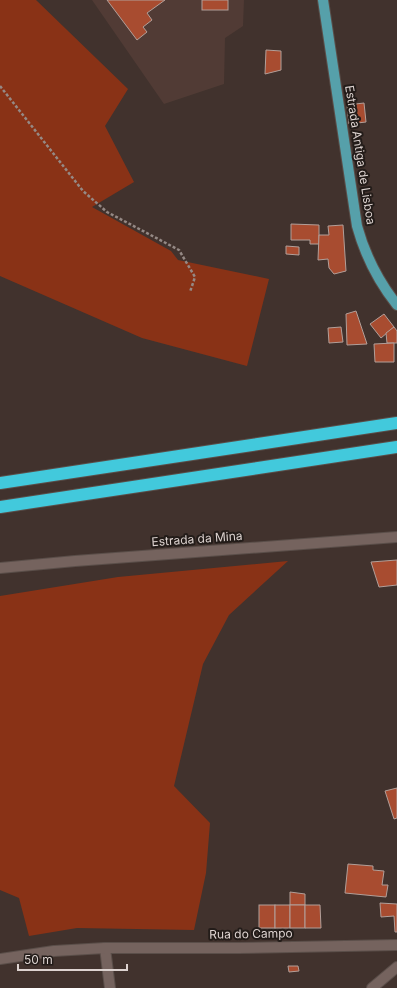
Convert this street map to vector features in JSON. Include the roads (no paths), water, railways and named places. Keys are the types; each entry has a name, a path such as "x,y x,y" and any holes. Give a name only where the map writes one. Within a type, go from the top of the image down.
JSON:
{"highway":[{"path":"0,483 397,423"},
{"path":"0,507 397,448"}],"main road":[{"name":"Estrada Antiga de Lisboa","path":"323,0 357,226 362,245 375,273 397,305"}],"street":[{"name":"Estrada da Mina","path":"0,568 397,536"},
{"name":"Rua do Campo","path":"0,959 54,951 105,948 238,948 397,944"},
{"path":"105,948 110,988"},
{"path":"372,988 397,968"}]}
